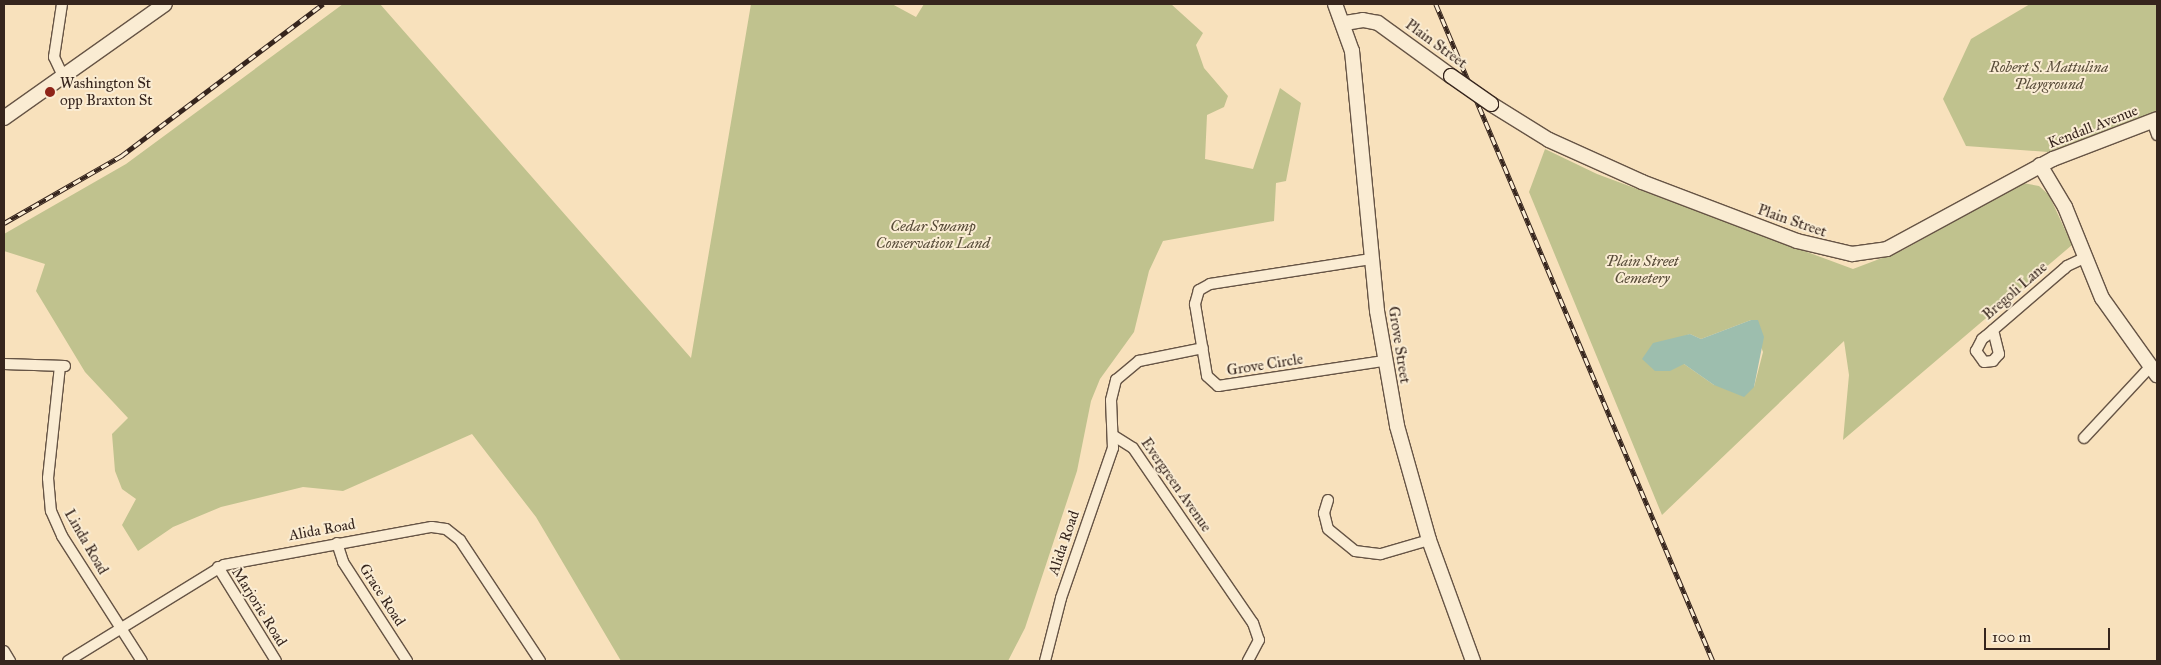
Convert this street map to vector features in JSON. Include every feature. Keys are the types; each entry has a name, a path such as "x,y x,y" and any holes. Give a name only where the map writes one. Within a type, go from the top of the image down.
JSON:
{"street":[{"path":"62,4 54,57 62,74"},
{"path":"4,118 62,74 165,4"},
{"path":"1335,4 1345,23"},
{"name":"Plain Street","path":"1345,23 1363,20 1378,23 1491,104 1544,137 1621,174 1841,254 1869,253 1894,246 2040,165"},
{"name":"Grove Street","path":"1345,23 1353,58 1372,259 1384,361 1400,440 1429,540 1473,661"},
{"path":"2154,120 2157,135"},
{"name":"Kendall Avenue","path":"2040,165 2154,120"},
{"path":"2040,165 2064,207 2084,258 2119,326 2154,371 2084,438"},
{"name":"Bregoli Lane","path":"1993,330 1997,358 1986,362 1977,355 1977,345 1993,330 2067,266 2084,258"},
{"name":"Grove Circle","path":"1372,259 1205,286 1195,300 1209,380 1221,387 1384,361"},
{"path":"1114,436 1111,400 1122,372 1139,360 1203,348"},
{"name":"Linda Road","path":"4,364 63,366 48,478 51,511 142,661"},
{"name":"Alida Road","path":"1045,661 1114,436"},
{"name":"Evergreen Avenue","path":"1114,436 1133,448 1253,622 1259,640 1248,661"},
{"path":"1328,500 1324,513 1328,529 1355,551 1381,554 1429,540"},
{"name":"Alida Road","path":"68,661 218,567 427,527 450,531 463,543 540,661"},
{"name":"Grace Road","path":"337,543 343,562 407,661"},
{"name":"Marjorie Road","path":"218,567 276,661"},
{"path":"4,651 10,661"}],"green space":[{"name":"Cedar Swamp Conservation Land","path":"343,4 380,4 691,358 751,4 892,4 916,17 924,4 1171,4 1203,33 1196,45 1204,68 1228,96 1224,107 1207,115 1205,159 1253,169 1280,88 1301,103 1286,181 1276,183 1274,221 1163,241 1149,271 1134,332 1100,379 1091,401 1077,471 1025,628 1008,661 621,661 536,517 472,434 343,491 303,487 221,507 173,527 138,551 122,525 136,499 122,489 115,471 112,434 128,418 85,372 36,291 45,264 4,251 4,234 126,164"},
{"name":"Robert S. Mattulina Playground","path":"2030,4 2157,4 2157,111 2048,152 1966,146 1943,99 1971,39"},
{"name":"Plain Street Cemetery","path":"1545,149 1597,174 1853,269 1903,250 2023,183 2039,186 2049,195 2072,245 1843,440 1849,375 1844,341 1662,515 1529,192","holes":["1751,320 1763,352 1754,387 1714,385 1684,364 1673,340 1690,334 1701,339"]}],"shaded area":[{"path":"1751,320 1758,320 1764,337 1754,387 1744,397 1714,385 1684,364 1670,371 1655,371 1642,359 1653,343 1690,334 1701,339"}],"railway":[{"path":"4,223 121,156 323,4"},
{"path":"1436,4 1713,661"}],"place":[{"name":"Washington St opp Braxton St","path":"50,92"}]}
